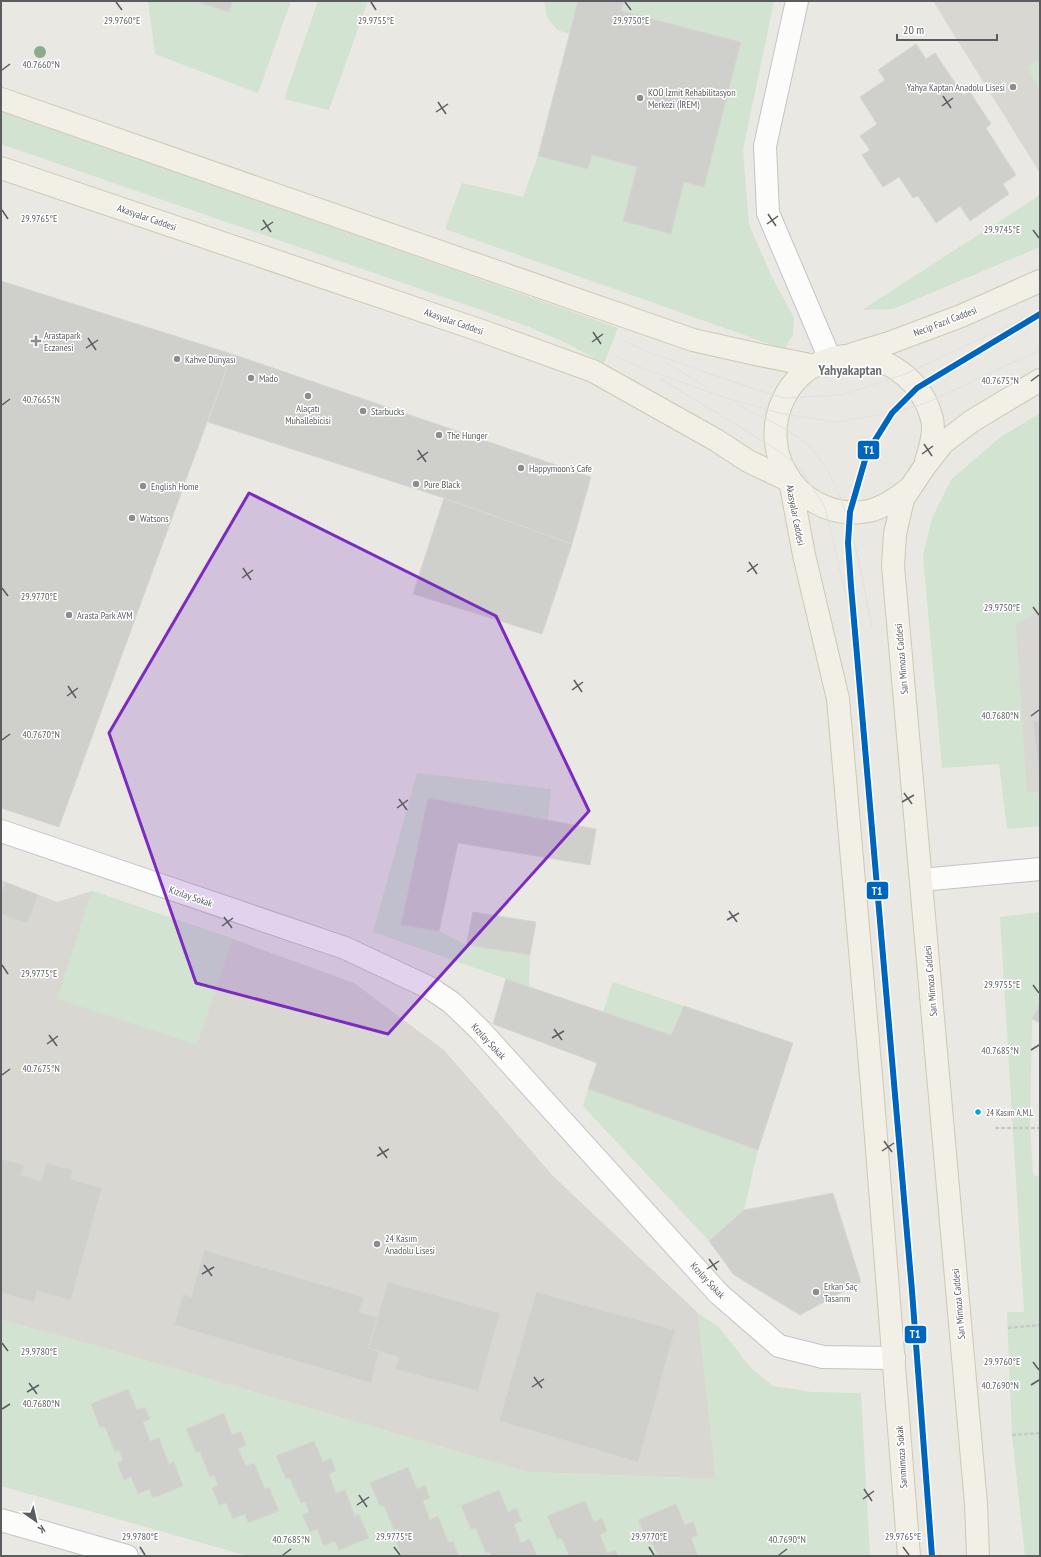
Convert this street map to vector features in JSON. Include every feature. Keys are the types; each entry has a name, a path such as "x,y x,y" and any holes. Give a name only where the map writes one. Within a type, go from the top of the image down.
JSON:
{"main road":[{"path":"1,100 693,340 831,360 869,357 888,363 905,374 917,388 926,403 932,420 932,442 925,466"},
{"name":"Akasyalar Caddesi","path":"1,168 477,329 593,371 716,440 748,461 790,481 796,519 810,583 838,699 894,1358"},
{"name":"Necip Fazıl Caddesi","path":"831,360 889,343 962,316 1040,281"},
{"path":"831,360 800,376 784,398 776,424 776,449 781,466 790,481 806,497 825,507 850,512 871,510 898,498 912,485"},
{"path":"925,466 943,443 972,421 1040,380"},
{"name":"Sarı Mimoza Caddesi","path":"925,466 903,499 896,527 893,566 976,1504 978,1556"},
{"name":"Sarımimoza Sokak","path":"894,1358 909,1556"}],"street":[{"path":"797,1 766,146 768,213 831,360"},
{"name":"Kızılay Sokak","path":"1,831 345,948 430,988 452,1004 480,1030 719,1294 779,1346 823,1357 894,1358"},
{"path":"921,880 1040,869"},
{"path":"1,1520 61,1547 127,1556"}],"path":[{"path":"994,1128 1040,1128"},
{"path":"1008,1328 1040,1325"},
{"path":"1012,1435 1040,1433"}],"highlighted area":[{"path":"249,493 496,616 589,811 388,1034 196,983 109,733"}],"shaded area":[{"name":"Yahya Kaptan Anadolu Lisesi","path":"933,1 1040,1 1040,173"},
{"path":"1040,419 1040,792 1003,795 1003,454"},
{"name":"24 Kasım Anadolu Lisesi","path":"1,880 57,902 92,891 233,939 354,983 444,1050 553,1176 698,1313 716,1479 527,1472 93,1345 1,1320"}],"green space":[{"path":"148,1 291,1 258,93 155,54"},
{"path":"318,1 368,1 329,110 284,99"},
{"path":"544,1 578,1 570,34 557,30 547,17"},
{"path":"624,1 774,1 743,150 749,225 771,275 794,318 793,335 784,349 445,229 462,183 523,197 538,156 588,169 592,155 637,167 623,221 671,234 684,182 704,187 741,42 621,11"},
{"path":"1040,60 1040,91 1027,67"},
{"path":"1,110 618,328 604,363 566,343 527,326 1,144"},
{"path":"1040,195 1040,247 893,309 862,310"},
{"path":"1040,413 1040,610 1016,624 1027,793 1040,792 1040,826 1007,829 999,764 942,768 923,556 932,518 951,480 998,439"},
{"path":"417,773 551,789 548,821 428,799 401,925 439,931 466,945 530,955 529,987 373,932"},
{"path":"92,891 233,939 197,1045 57,999"},
{"path":"1040,912 1040,1004 1032,1019 1030,1128 1033,1175 1040,1177 1040,1556 1025,1556 1012,1435 1007,1312 1024,1312 1000,917"},
{"path":"613,982 684,1006 671,1035 603,1012"},
{"path":"588,1089 758,1150 744,1210 709,1241 583,1106"},
{"path":"698,1313 719,1327 750,1367 773,1386 812,1392 861,1393 870,1556 248,1556 1,1486 1,1320 93,1345 527,1472 716,1479"}],"building":[{"path":"195,1 233,1 229,12"},
{"name":"KOÜ İzmit Rehabilitasyon Merkezi (İREM)","path":"578,1 624,1 621,11 741,42 704,187 684,182 671,234 623,221 637,167 592,155 588,169 538,156"},
{"path":"916,44 926,59 935,53 963,95 970,92 991,124 986,128 1016,175 1003,184 1009,194 970,221 960,206 936,223 918,196 913,198 899,177 883,187 862,155 870,150 860,136 877,124 860,97 885,80 878,70"},
{"name":"Arasta Park AVM","path":"1,281 232,354 59,827 1,808"},
{"path":"232,354 591,477 572,544 444,498 208,422"},
{"path":"444,498 572,544 542,634 413,594"},
{"path":"1033,721 1040,721 1040,779"},
{"path":"428,798 596,829 590,865 458,843 439,931 401,925"},
{"path":"5,882 38,895 27,924 1,914 1,894"},
{"path":"473,912 536,922 530,955 466,945"},
{"path":"506,979 671,1035 684,1006 793,1043 758,1150 588,1089 597,1063 493,1024"},
{"path":"1040,1004 1040,1023 1032,1019"},
{"path":"1,1159 24,1165 21,1175 41,1181 46,1163 73,1170 70,1179 102,1188 71,1300 37,1291 34,1302 1,1293"},
{"path":"833,1193 861,1282 800,1315 734,1275 709,1241 744,1210"},
{"path":"204,1250 364,1297 359,1312 378,1317 368,1348 379,1352 371,1383 174,1325 183,1294 191,1297"},
{"path":"388,1282 500,1313 478,1391 395,1369 399,1357 368,1348"},
{"path":"536,1292 675,1330 638,1462 499,1421"},
{"path":"128,1389 137,1410 145,1407 150,1419 143,1422 150,1441 159,1438 169,1464 174,1462 183,1486 153,1498 149,1489 138,1494 131,1477 124,1480 117,1463 123,1460 119,1450 115,1452 105,1427 100,1427 91,1404"},
{"path":"224,1413 232,1435 241,1431 246,1445 238,1448 246,1466 254,1463 265,1489 269,1487 279,1511 248,1523 245,1514 233,1519 226,1503 219,1505 212,1488 218,1485 214,1475 210,1477 200,1452 196,1452 186,1429"},
{"path":"314,1441 323,1462 331,1458 336,1471 329,1474 336,1493 345,1490 355,1516 359,1514 369,1538 339,1550 335,1541 324,1546 317,1529 310,1532 302,1515 309,1512 305,1502 301,1503 290,1479 286,1479 276,1456"},
{"path":"408,1467 417,1489 425,1485 430,1498 423,1501 430,1520 438,1516 449,1543 453,1541 459,1556 402,1556 396,1541 403,1539 398,1529 394,1530 384,1506 380,1506 370,1483"},
{"path":"499,1490 508,1512 516,1508 522,1521 514,1524 521,1543 530,1539 537,1556 491,1556 489,1552 486,1553 476,1529 471,1529 461,1506"},
{"path":"585,1501 594,1522 602,1518 607,1531 600,1535 607,1553 616,1550 618,1556 569,1556 562,1539 557,1539 547,1516"},
{"path":"676,1504 685,1525 693,1522 698,1535 691,1538 698,1556 658,1556 652,1543 648,1543 638,1520"}],"tram line":[{"path":"624,341 648,352 784,398 841,395 905,374 1040,311"},
{"path":"615,356 642,368 726,398 779,413 835,422 892,413 926,403 1040,350"},
{"path":"665,362 708,388"},
{"path":"659,378 776,449 793,462 803,473 825,507 854,630"},
{"path":"738,405 777,424 799,438 816,453 829,474 840,498 857,552 872,627"}],"transit line":[{"name":"T1","path":"932,1556 912,1291 851,586 848,543 850,512 867,453 892,413 917,388 1040,314"}],"place":[{"name":"Yahya Kaptan Anadolu Lisesi","path":"1013,87"},
{"name":"KOÜ İzmit Rehabilitasyon Merkezi (İREM)","path":"640,98"},
{"name":"Arastapark Eczanesi","path":"36,341"},
{"name":"Kahve Dünyası","path":"177,359"},
{"name":"Mado","path":"251,378"},
{"name":"Alaçatı Muhallebicisi","path":"308,396"},
{"name":"Starbucks","path":"363,411"},
{"name":"The Hunger","path":"439,435"},
{"name":"Happymoon’s Cafe","path":"521,468"},
{"name":"Pure Black","path":"416,484"},
{"name":"English Home","path":"143,486"},
{"name":"Watsons","path":"132,518"},
{"name":"Arasta Park AVM","path":"69,615"},
{"name":"24 Kasım A.M.L","path":"978,1112"},
{"name":"24 Kasım Anadolu Lisesi","path":"377,1244"},
{"name":"Erkan Saç Tasarım","path":"816,1292"}],"district":[{"name":"Yahyakaptan","path":"850,370"}]}
